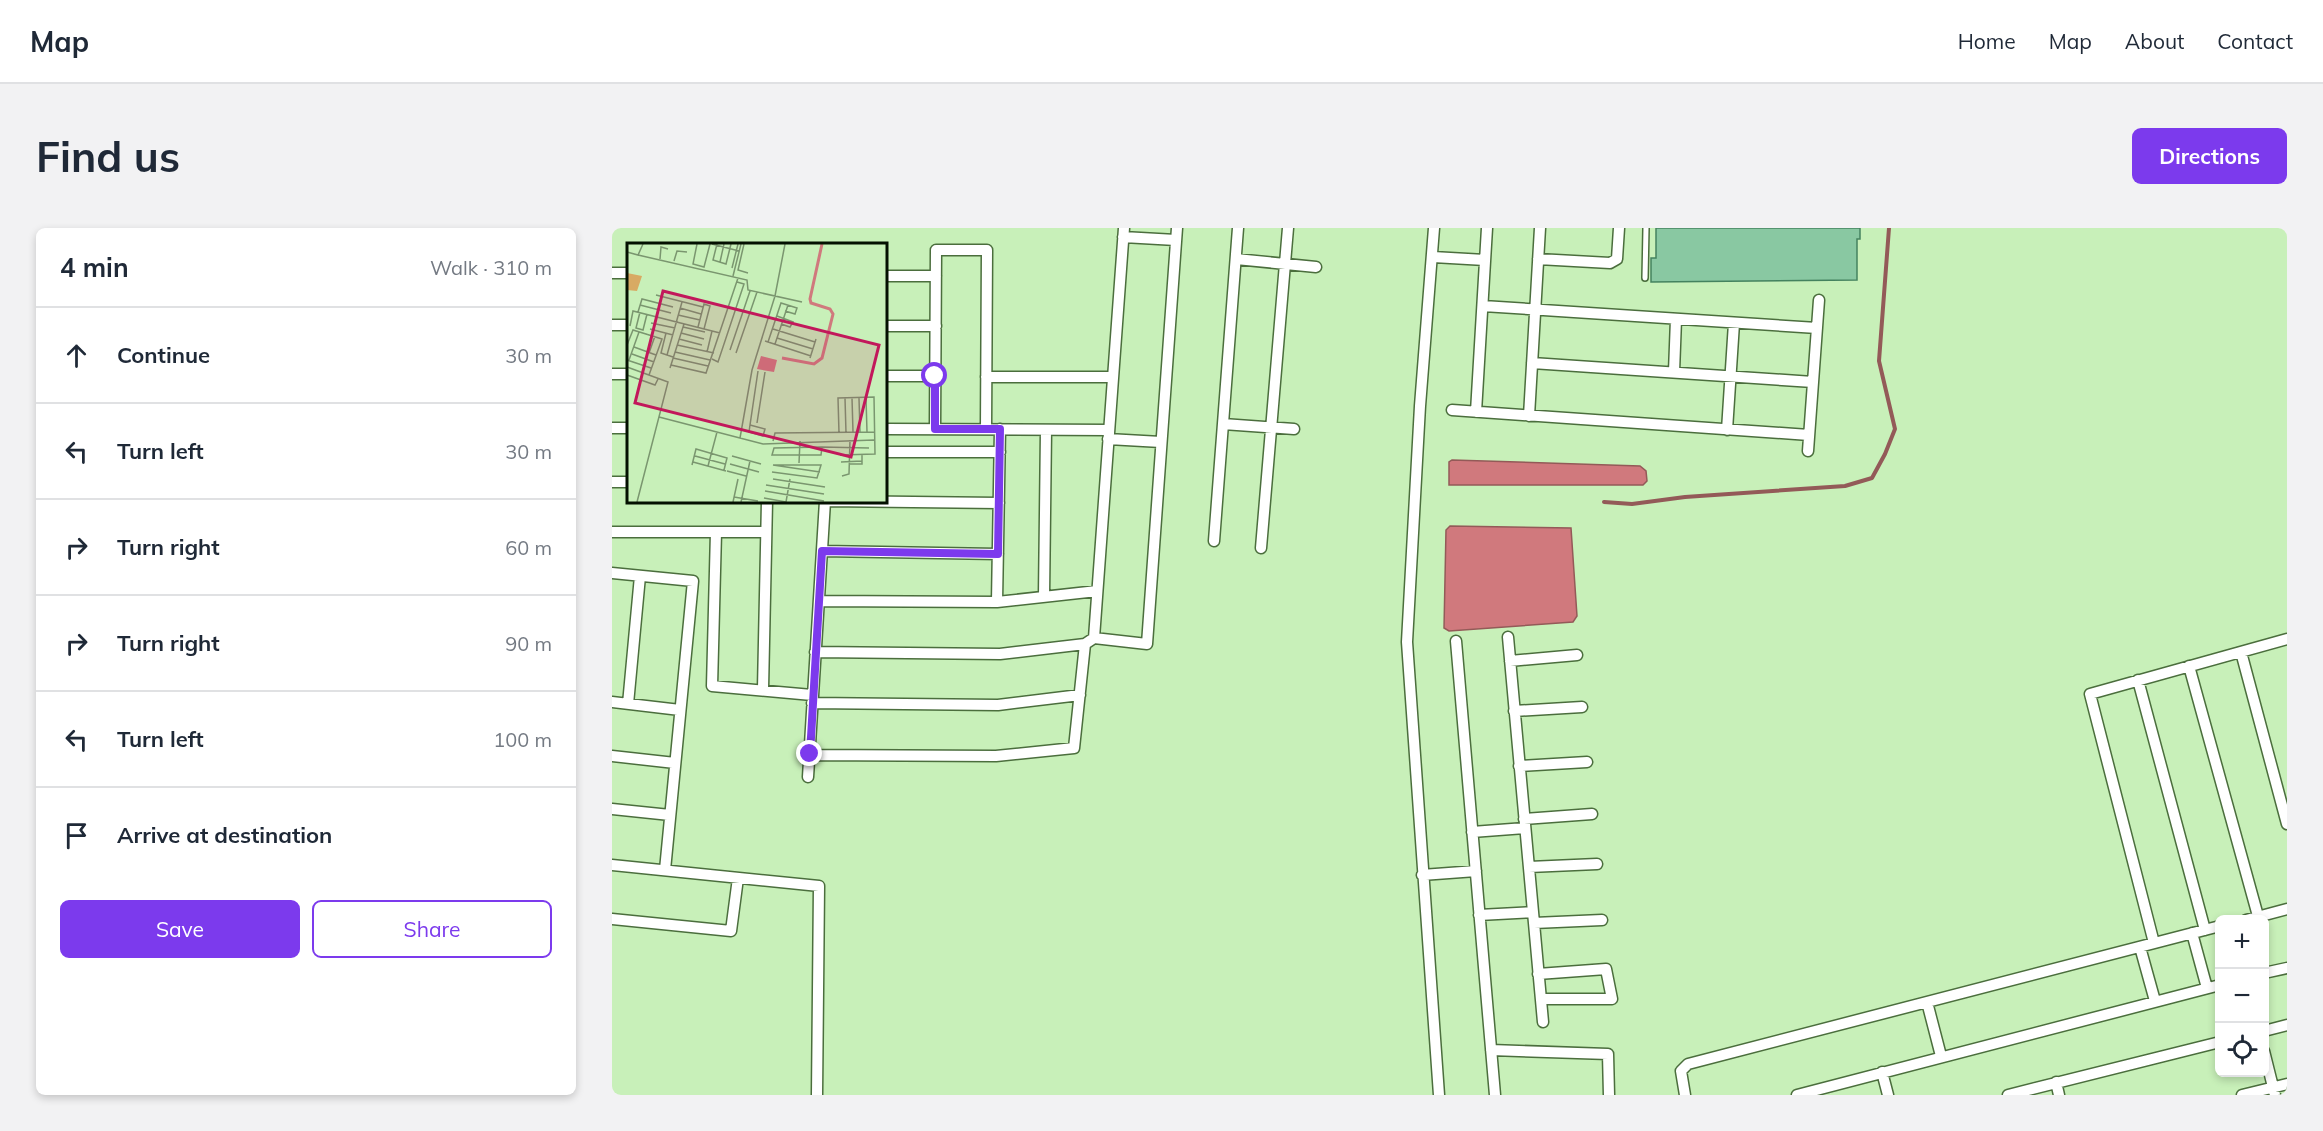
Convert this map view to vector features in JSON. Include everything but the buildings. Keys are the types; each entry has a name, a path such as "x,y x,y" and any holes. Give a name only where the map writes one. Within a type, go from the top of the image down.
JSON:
{"street":[{"path":"815,652 1000,654 1089,641 1147,644 1177,228"},
{"path":"1214,541 1238,228"},
{"path":"1261,548 1288,228"},
{"path":"1434,228 1420,406 1407,642 1439,1095"},
{"path":"1476,412 1487,228"},
{"path":"1529,416 1540,228"},
{"path":"1538,259 1610,263 1617,259 1619,228"},
{"path":"810,754 996,756 1074,748 1080,694 1097,591 1123,232 1176,240"},
{"path":"935,429 936,250 987,250 986,429"},
{"path":"1433,256 1485,260"},
{"path":"1236,259 1316,267"},
{"path":"886,276 936,276"},
{"path":"1808,451 1820,300"},
{"path":"1483,306 1817,328"},
{"path":"1674,372 1676,319"},
{"path":"1727,430 1734,323"},
{"path":"886,326 936,326"},
{"path":"1532,363 1813,382"},
{"path":"886,376 935,376"},
{"path":"986,377 1113,377"},
{"path":"1452,411 1809,435"},
{"path":"1223,424 1294,429"},
{"path":"886,429 1046,430 1108,434 1161,441"},
{"path":"997,602 1000,429"},
{"path":"1044,596 1046,430"},
{"path":"886,452 1000,452"},
{"path":"763,689 767,502"},
{"path":"808,777 826,502"},
{"path":"886,502 999,503"},
{"path":"612,532 765,532"},
{"path":"716,532 711,686 763,689 812,699 998,705 1080,694"},
{"path":"822,551 998,554"},
{"path":"612,573 693,581 665,870"},
{"path":"628,704 640,576"},
{"path":"819,601 997,602 1097,591"},
{"path":"1508,637 1543,1022"},
{"path":"2154,943 2090,694 2287,639"},
{"path":"1455,641 1495,1095"},
{"path":"2241,652 2287,824"},
{"path":"1510,661 1577,655"},
{"path":"2189,666 2258,915"},
{"path":"2138,680 2205,930"},
{"path":"612,702 680,710"},
{"path":"1514,711 1582,707"},
{"path":"612,756 675,763"},
{"path":"1519,766 1587,762"},
{"path":"612,809 670,815"},
{"path":"1472,832 1592,814"},
{"path":"1529,867 1597,864"},
{"path":"612,865 819,886 817,1095"},
{"path":"1422,875 1476,871"},
{"path":"612,919 730,931 738,878"},
{"path":"2262,915 2287,909"},
{"path":"1479,915 1602,920"},
{"path":"1685,1095 1681,1071 1688,1064 2215,927"},
{"path":"2192,933 2207,988"},
{"path":"2140,947 2155,1001"},
{"path":"2269,973 2287,968"},
{"path":"1538,974 1606,969 1612,999 1540,999"},
{"path":"1797,1095 2215,986"},
{"path":"1927,1002 1941,1056"},
{"path":"2269,1029 2287,1025"},
{"path":"2008,1095 2215,1043"},
{"path":"1491,1050 1608,1054 1610,1095"},
{"path":"2269,1067 2275,1091"},
{"path":"1882,1072 1888,1095"},
{"path":"2056,1082 2059,1095"},
{"path":"2242,1095 2275,1091 2287,1084"}],"lane":[{"path":"1645,278 1646,228"}],"shaded area":[{"path":"1452,460 1640,466 1646,471 1647,481 1643,485 1449,485 1449,462"},
{"path":"1450,526 1571,528 1577,616 1573,622 1449,631 1444,628 1446,530"}],"waterway":[{"path":"1604,502 1632,504 1685,497 1845,486 1872,478 1895,429 1879,361 1889,228"}],"route":[{"path":"810,754 822,551 998,554 1000,429 935,429 935,376"}]}
